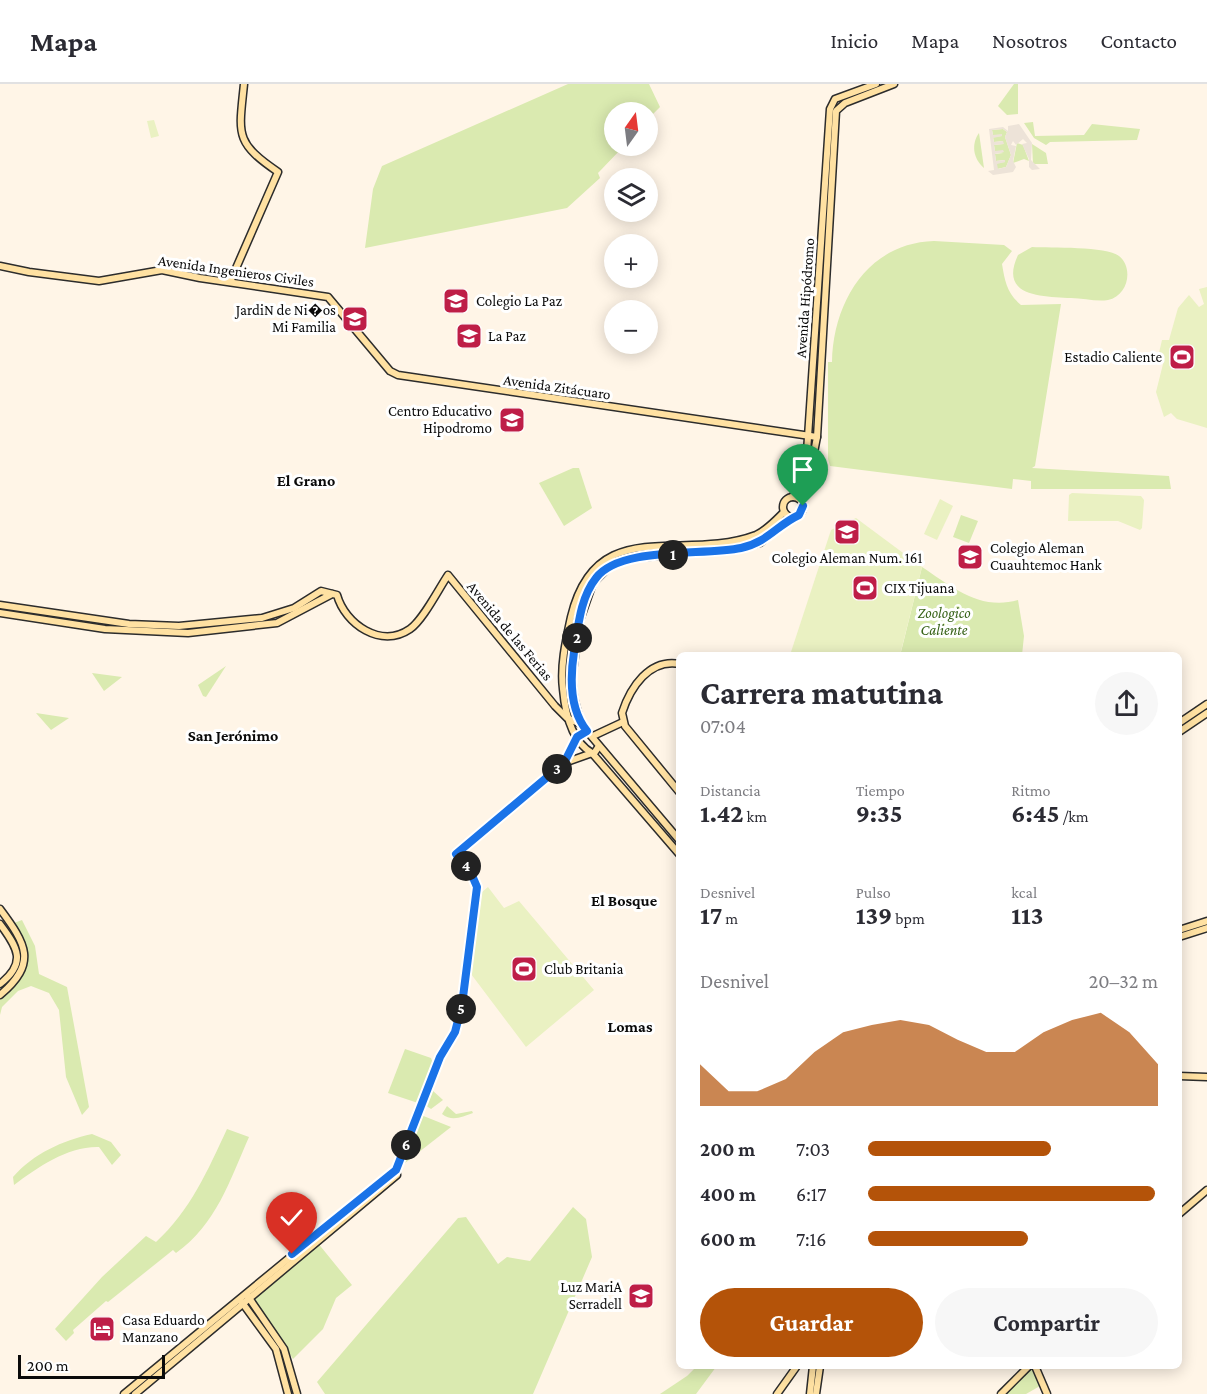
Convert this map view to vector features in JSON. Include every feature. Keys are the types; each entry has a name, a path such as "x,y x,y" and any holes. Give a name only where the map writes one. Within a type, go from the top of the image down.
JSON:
{"main road":[{"path":"230,282 278,172 252,154 246,146 241,120 244,84"},
{"name":"Avenida Hipódromo","path":"793,497 803,471 808,436 830,112 835,99 876,84"},
{"name":"Avenida Hipódromo","path":"801,500 810,472 817,437 835,123 838,108 894,84"},
{"name":"Avenida Ingenieros Civiles","path":"0,266 99,281 162,270 328,297"},
{"name":"Avenida Zitácuaro","path":"328,297 390,371 398,375 817,437"},
{"path":"676,836 599,746 594,736 581,724 572,688 572,667 582,608 597,575 622,560 722,551 760,543 792,517 802,513 801,500 793,497 784,502 784,512"},
{"path":"784,512 792,517"},
{"path":"676,850 592,753 582,745 567,718 562,681 568,631 580,589 586,576 608,556 636,548 721,543 757,534 784,512"},
{"name":"Avenida de las Ferias","path":"244,624 292,617 335,595 341,610 358,627 378,634 397,634 416,623 448,575 567,718 581,724"},
{"path":"0,605 129,624 179,626 244,624"},
{"path":"0,613 137,633 188,633 244,624"},
{"path":"676,664 663,664 641,678 624,707 622,722 676,788"},
{"path":"1182,721 1207,704"},
{"path":"1182,730 1207,713"},
{"path":"594,736 622,722"},
{"path":"564,763 577,737 587,731"},
{"path":"135,1394 247,1295 395,1172 440,1057 452,1040 462,1005 477,887 471,873 456,854 564,763 592,753 599,746"},
{"path":"0,909 23,943 25,962 16,982 0,995"},
{"path":"1182,929 1207,921"},
{"path":"0,924 17,950 17,962 12,974 0,984"},
{"path":"1182,936 1207,928"},
{"path":"1182,1076 1207,1077"},
{"path":"1182,1211 1207,1190"},
{"path":"247,1295 284,1348 297,1394"},
{"path":"124,1394 241,1301"},
{"path":"241,1301 276,1349 288,1394"},
{"path":"777,1394 795,1369"},
{"path":"810,1394 813,1369"},
{"path":"816,1394 820,1369"},
{"path":"1001,1394 1026,1369"},
{"path":"1036,1369 1047,1394"}],"green space":[{"path":"568,84 649,84 658,102 604,102 604,156 614,156 598,173 600,178 567,208 365,248 373,189 382,166"},
{"path":"1014,84 1018,84 1018,114 1007,115 998,106"},
{"path":"154,120 159,136 151,138 147,121"},
{"path":"1033,122 1035,136 1084,135 1092,124 1140,129 1137,140 1050,142 1046,145 1034,138 1024,123"},
{"path":"1003,129 1007,132 1005,137 1011,155 1006,167 997,169 997,163 1005,162 1004,160 996,161 995,154 1003,153 995,151 994,145 1003,144 1003,141 994,142 993,137 1002,136 993,135 992,130"},
{"path":"979,133 984,168 977,160 974,151 976,137"},
{"path":"1017,143 1023,145 1029,161 1024,159 1013,163"},
{"path":"1032,144 1046,153 1048,164 1033,164"},
{"path":"934,241 1004,245 1012,251 1002,264 1007,287 1016,301 1021,305 1061,304 1035,466 1032,468 1169,476 1171,489 1031,489 1031,481 1013,479 1012,489 830,466 828,459 828,362 832,362 839,318 847,298 873,264 890,252 911,244"},
{"path":"1032,247 1091,249 1112,253 1124,261 1127,281 1120,293 1108,300 1037,295 1027,292 1014,280 1013,269 1018,255"},
{"name":"Estadio Caliente","path":"1207,287 1207,428 1177,419 1171,413 1164,417 1156,392 1164,360 1158,357 1162,340 1169,340 1178,308 1189,295 1199,307 1204,304 1199,289"},
{"path":"573,468 579,468 592,508 564,526 539,483"},
{"path":"1072,493 1141,496 1144,500 1142,528 1140,530 1118,521 1068,521 1069,495"},
{"path":"940,499 953,506 937,540 924,534"},
{"path":"961,515 978,521 969,543 953,537"},
{"name":"CIX Tijuana","path":"856,518 922,567 901,652 791,652 831,530"},
{"name":"Zoologico Caliente","path":"922,567 956,589 979,600 1004,603 1018,600 1024,636 1022,652 901,652"},
{"path":"226,666 206,697 203,696 198,685"},
{"path":"92,673 122,677 104,691"},
{"path":"36,713 69,718 51,730"},
{"name":"Club Britania","path":"488,887 504,908 519,901 594,990 526,1047 471,974 482,892"},
{"path":"22,920 35,946 39,974 67,987 89,1107 82,1115 66,1077 59,1010 49,993 31,986 18,991 2,1007 0,1015 0,999 18,982 26,964 26,945 14,923"},
{"path":"405,1049 431,1058 434,1066 418,1103 388,1093"},
{"path":"432,1090 443,1100 431,1109 425,1105"},
{"path":"447,1106 456,1114 472,1111 473,1113 450,1118 442,1114"},
{"path":"421,1115 451,1127 405,1163 404,1161"},
{"path":"227,1129 249,1137 220,1201 202,1229 176,1253 173,1250 108,1302 106,1301 73,1330 74,1333 66,1341 55,1329 102,1277 146,1236 156,1242 168,1230 197,1189"},
{"path":"92,1134 111,1142 121,1155 112,1165 99,1147 76,1150 54,1159 14,1185 13,1177 39,1155 59,1144"},
{"path":"573,1207 586,1219 592,1257 533,1394 325,1394 317,1382 458,1218 466,1217 498,1264 507,1257 530,1261"},
{"path":"317,1242 352,1285 336,1298 323,1329 293,1359 252,1297"},
{"path":"694,1369 715,1369 696,1394 660,1394"},
{"path":"1029,1369 1032,1369 1040,1386 1026,1394 1003,1394"}],"shaded area":[{"path":"1019,124 1032,143 1031,160 1040,169 1032,170 1029,167 1029,159 1022,144 1027,143 1023,139 1016,145 1013,141 1011,145 1016,146 1013,161 1016,167 1013,172 993,175 988,171 994,170 989,129 1003,127 1008,131 1008,126","holes":["1003,129 1007,132 1005,137 1011,155 1006,167 998,169 997,164 1005,160 996,161 995,154 1004,152 1003,150 995,151 994,145 1004,144 1003,141 994,142 993,138 1002,136 1002,134 993,135 992,130"]}],"place":[{"name":"Colegio La Paz","path":"456,301"},
{"name":"JardiN de Ni�os Mi Familia","path":"355,319"},
{"name":"La Paz","path":"469,336"},
{"name":"Estadio Caliente","path":"1182,357"},
{"name":"Centro Educativo Hipodromo","path":"512,420"},
{"name":"Colegio Aleman Num. 161","path":"847,532"},
{"name":"Colegio Aleman Cuauhtemoc Hank","path":"970,557"},
{"name":"CIX Tijuana","path":"865,588"},
{"name":"Club Britania","path":"524,969"},
{"name":"Luz MariA Serradell","path":"641,1296"},
{"name":"Casa Eduardo Manzano","path":"102,1329"}],"district":[{"name":"El Grano","path":"306,480"},
{"name":"San Jerónimo","path":"233,735"},
{"name":"El Bosque","path":"624,900"},
{"name":"Lomas","path":"630,1026"}],"route":[{"path":"292,1254 396,1170 440,1057 452,1040 462,1005 477,887 471,873 456,854 564,763 579,734 587,731 577,714 572,688 572,667 582,608 597,575 622,560 722,551 760,543 792,517 797,517 802,513 803,506"}]}
